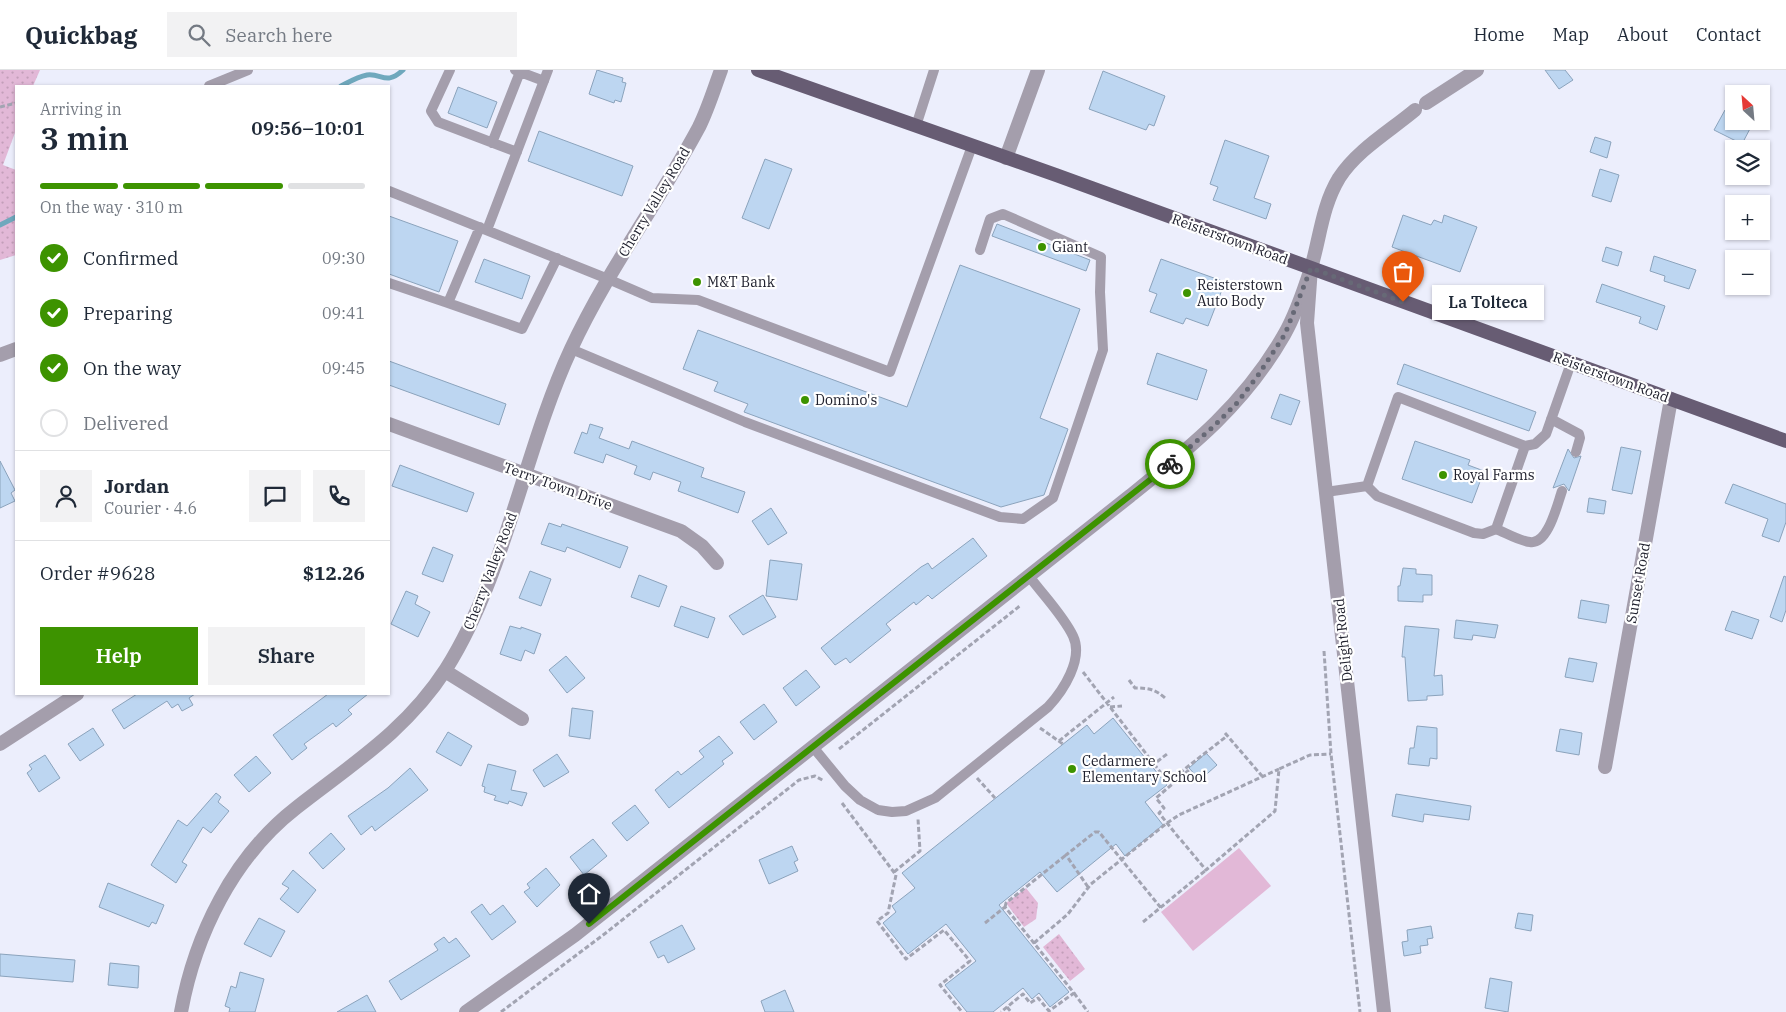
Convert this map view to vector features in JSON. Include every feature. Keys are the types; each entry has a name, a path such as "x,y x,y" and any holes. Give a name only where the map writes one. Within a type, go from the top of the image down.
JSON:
{"main road":[{"name":"Reisterstown Road","path":"758,70 1786,441"}],"street":[{"name":"Cherry Valley Road","path":"181,1012 186,986 200,943 218,902 238,870 265,837 293,809 368,754 402,725 426,698 463,642 481,600 555,388 571,349 608,279 666,186 701,124 721,70"},
{"path":"1006,158 1038,70"},
{"path":"466,1012 575,935 1184,452 1237,403 1285,334 1311,268 1330,196 1340,178 1363,152 1421,107 1477,70"},
{"name":"Delight Road","path":"1311,268 1307,323 1384,1012"},
{"path":"0,355 15,349"},
{"name":"Sunset Road","path":"1605,767 1671,399"},
{"name":"Terry Town Drive","path":"390,424 681,531 702,546 717,563"},
{"path":"445,671 522,719"},
{"path":"0,744 75,695"}],"lane":[{"path":"211,85 248,70"},
{"path":"450,70 431,111 434,118 438,122 516,152"},
{"path":"448,303 516,152 548,70"},
{"path":"916,126 934,70"},
{"path":"492,143 518,71 544,81"},
{"path":"390,191 652,298 698,300 890,372 972,146"},
{"path":"571,349 763,428 1000,517 1023,519 1052,498 1103,350 1100,292 1101,257 1003,214 990,219 980,250"},
{"path":"390,283 522,330 556,258"},
{"path":"1367,486 1398,397 1525,446 1535,444 1546,434 1572,363"},
{"path":"1551,419 1579,434 1580,438 1576,452"},
{"path":"1367,486 1377,496 1474,533 1490,533 1496,529 1525,446"},
{"path":"1326,492 1367,486"},
{"path":"1496,529 1530,542 1538,542 1546,534 1562,491"},
{"path":"813,747 844,786 860,800 878,810 906,811 935,798 1048,707 1059,696 1068,680 1076,650 1074,638 1029,576"}],"path":[{"path":"0,107 15,103"},
{"path":"839,749 1021,605"},
{"path":"1324,651 1331,754 1360,1012"},
{"path":"1082,672 1168,782 1226,735 1262,776"},
{"path":"1129,680 1135,688 1157,691 1165,698"},
{"path":"1059,741 1108,705 1114,697"},
{"path":"1108,705 1122,706"},
{"path":"1040,728 1063,744"},
{"path":"1154,764 1167,754"},
{"path":"1034,944 1068,914 1088,887 1178,815 1310,755 1331,754"},
{"path":"1190,769 1156,798 1164,808 1159,813 1206,870"},
{"path":"1143,922 1276,811 1279,769"},
{"path":"501,1012 601,937 799,780 814,776 830,787"},
{"path":"977,778 995,798"},
{"path":"838,797 896,875 888,913 877,921 906,959 944,930 970,961 940,985 962,1012"},
{"path":"894,872 920,851 918,819"},
{"path":"984,923 1005,907 1006,903 1095,832 1099,832 1160,908"},
{"path":"1066,855 1088,887"},
{"path":"1005,907 1088,1012"},
{"path":"1001,1012 1023,994 1030,1002 1038,998 1049,1011 1074,993"},
{"path":"1007,1007 1011,1012"}],"shaded area":[{"path":"0,70 40,70 33,85 15,85 15,133 3,165 15,170 15,255 0,260"},
{"path":"1239,848 1271,886 1193,951 1161,912"},
{"path":"1026,888 1038,903 1036,919 1024,927 1006,903"},
{"path":"1059,934 1085,969 1070,981 1043,947"}],"building":[{"path":"597,70 623,78 622,82 626,83 621,102 615,100 614,103 589,94"},
{"path":"1545,70 1565,70 1573,80 1559,89"},
{"path":"1103,71 1165,96 1154,126 1149,124 1146,130 1089,109"},
{"path":"458,87 497,102 487,128 448,113"},
{"path":"1725,110 1725,130 1749,130 1744,140 1734,140 1714,130"},
{"path":"539,131 633,166 622,196 528,161"},
{"path":"1595,137 1611,142 1607,158 1590,152"},
{"path":"1225,140 1269,156 1254,198 1271,204 1266,219 1213,200 1218,187 1210,184"},
{"path":"765,159 792,169 769,229 742,218"},
{"path":"1600,169 1619,175 1611,202 1592,196"},
{"path":"1403,215 1431,225 1434,220 1442,223 1444,215 1477,227 1460,272 1392,247"},
{"path":"390,216 458,241 439,292 390,274"},
{"name":"Giant","path":"997,224 1090,260 1086,271 992,236"},
{"path":"1606,247 1622,252 1618,266 1602,261"},
{"path":"1654,256 1696,270 1689,289 1664,281 1665,276 1650,271"},
{"path":"484,259 530,276 522,299 475,282"},
{"name":"Reisterstown Auto Body","path":"1161,259 1225,282 1208,326 1186,318 1183,324 1150,312 1157,294 1149,291"},
{"name":"Giant","path":"960,265 1080,309 1040,418 1068,429 1044,495 1001,507 744,412 748,404 714,391 718,382 683,369 698,330 907,407"},
{"path":"1602,284 1665,306 1657,330 1639,323 1641,317 1596,302"},
{"path":"1157,353 1207,370 1197,400 1147,384"},
{"path":"390,361 506,404 499,425 390,385"},
{"name":"Royal Farms","path":"1404,364 1536,412 1529,431 1397,384"},
{"path":"1280,394 1300,401 1291,425 1271,418"},
{"path":"590,424 603,428 599,438 629,449 632,441 704,468 701,477 745,492 738,513 678,491 681,482 653,472 650,480 634,474 637,466 606,454 603,463 574,453 582,432 587,434"},
{"name":"Royal Farms","path":"1415,441 1470,460 1468,465 1484,471 1472,503 1402,479"},
{"path":"1621,447 1641,451 1632,494 1612,490"},
{"path":"1568,449 1574,458 1581,456 1569,491 1564,484 1553,488"},
{"path":"0,461 15,490 11,493 15,501 0,508"},
{"path":"400,465 474,493 467,512 392,486"},
{"path":"1733,484 1786,504 1786,522 1779,542 1762,536 1768,519 1725,503"},
{"path":"1589,498 1606,501 1604,514 1587,512"},
{"path":"771,508 787,533 768,545 752,521"},
{"path":"549,523 561,527 562,524 628,547 620,568 567,547 565,552 541,544"},
{"path":"973,538 987,556 932,599 928,595 916,605 914,602 886,624 891,630 850,663 846,658 835,665 821,648 921,567 928,563 932,569"},
{"path":"433,547 453,555 443,582 422,574"},
{"path":"770,560 802,564 797,600 766,596"},
{"path":"1403,568 1416,569 1416,574 1432,575 1432,595 1423,595 1423,602 1398,601 1398,586 1400,586"},
{"path":"530,571 551,579 541,606 519,598"},
{"path":"639,575 667,586 659,607 631,597"},
{"path":"1784,576 1786,577 1786,610 1782,622 1770,617"},
{"path":"406,591 418,596 415,604 430,612 418,637 391,624"},
{"path":"763,595 776,617 743,635 729,616"},
{"path":"1581,600 1609,605 1606,623 1578,618"},
{"path":"681,606 715,618 708,638 674,626"},
{"path":"1732,611 1759,620 1752,639 1725,630"},
{"path":"1456,620 1498,625 1495,638 1473,635 1472,640 1454,638"},
{"path":"510,626 521,629 521,627 541,634 534,654 525,650 521,661 500,654"},
{"path":"1405,626 1439,629 1434,676 1442,675 1443,695 1427,696 1427,700 1408,701 1405,657 1402,657"},
{"path":"566,656 585,678 567,693 549,670"},
{"path":"1569,658 1597,663 1593,682 1565,677"},
{"path":"806,670 820,687 796,706 783,688"},
{"path":"135,695 194,695 189,698 193,705 182,711 178,704 172,708 167,701 124,729 112,710"},
{"path":"327,695 367,695 348,710 352,714 336,727 333,723 304,744 307,748 292,760 273,735"},
{"path":"764,704 777,722 754,740 740,722"},
{"path":"572,708 593,711 590,739 569,736"},
{"path":"1113,718 1167,785 1145,802 1163,825 1125,856 1116,844 1057,892 1040,872 999,905 1069,992 1050,1007 1039,993 1032,999 1023,988 993,1012 967,1012 945,985 976,961 946,924 908,954 883,923 896,912 892,906 915,888 902,873 1087,725 1094,734"},
{"path":"1417,726 1437,728 1437,759 1430,758 1429,766 1408,764 1410,748 1414,748"},
{"path":"93,728 104,745 80,761 68,744"},
{"path":"1560,729 1582,733 1579,755 1556,751"},
{"path":"448,732 472,746 461,766 436,752"},
{"path":"719,736 733,753 722,761 724,764 669,808 655,790 678,771 681,775 704,757 699,751"},
{"path":"1206,753 1217,765 1200,780 1189,768"},
{"path":"557,754 569,772 544,787 533,770"},
{"path":"45,755 60,778 39,792 27,773 32,769 29,765"},
{"path":"256,756 271,773 249,792 234,775"},
{"path":"488,764 516,771 511,790 527,793 522,806 509,801 508,804 494,800 496,796 484,792 485,787 482,786"},
{"path":"410,768 428,790 375,831 372,826 361,835 348,816 388,788"},
{"path":"216,793 221,797 218,802 229,811 211,833 203,827 182,862 187,865 176,883 151,865 178,820 187,826"},
{"path":"1396,794 1471,806 1469,820 1424,814 1423,822 1392,816"},
{"path":"635,805 649,823 627,841 612,823"},
{"path":"331,833 345,849 323,869 309,853"},
{"path":"593,839 607,856 584,875 570,857"},
{"path":"792,846 798,860 794,862 798,871 769,884 759,860"},
{"path":"546,868 560,885 537,907 524,892 530,888 527,884"},
{"path":"293,870 316,890 298,913 280,899 289,888 282,884"},
{"path":"108,883 164,905 156,924 152,922 149,927 99,907"},
{"path":"482,904 490,915 503,905 516,922 492,940 471,912"},
{"path":"1518,913 1533,915 1531,931 1515,928"},
{"path":"259,918 285,931 271,957 244,944"},
{"path":"682,925 695,949 668,963 664,955 658,958 650,942"},
{"path":"1431,926 1433,938 1427,939 1428,945 1420,946 1421,953 1404,956 1402,942 1408,941 1407,930"},
{"path":"444,937 449,943 456,938 470,956 401,1000 389,981 438,950 434,944"},
{"path":"0,954 75,960 73,982 0,976"},
{"path":"110,963 139,966 138,988 108,985"},
{"path":"240,972 264,979 255,1012 229,1012 230,1008 225,1006 231,986 236,988"},
{"path":"1490,978 1512,982 1508,1012 1485,1008"},
{"path":"785,990 794,1012 765,1012 761,1001"},
{"path":"367,995 376,1012 337,1012"}],"waterway":[{"path":"343,85 367,75 388,78 397,75 403,70"},
{"path":"0,225 15,218"}],"way so far":[{"path":"1170,464 1213,427 1237,403 1259,374 1285,334 1311,268 1403,302"}],"place":[{"name":"Giant","path":"1042,247"},
{"name":"M&T Bank","path":"697,282"},
{"name":"Reisterstown Auto Body","path":"1187,293"},
{"name":"La Tolteca","path":"1403,302"},
{"name":"Domino's","path":"805,400"},
{"name":"Royal Farms","path":"1443,475"},
{"name":"Cedarmere Elementary School","path":"1072,769"}],"route":[{"path":"589,924 1170,464"}]}
